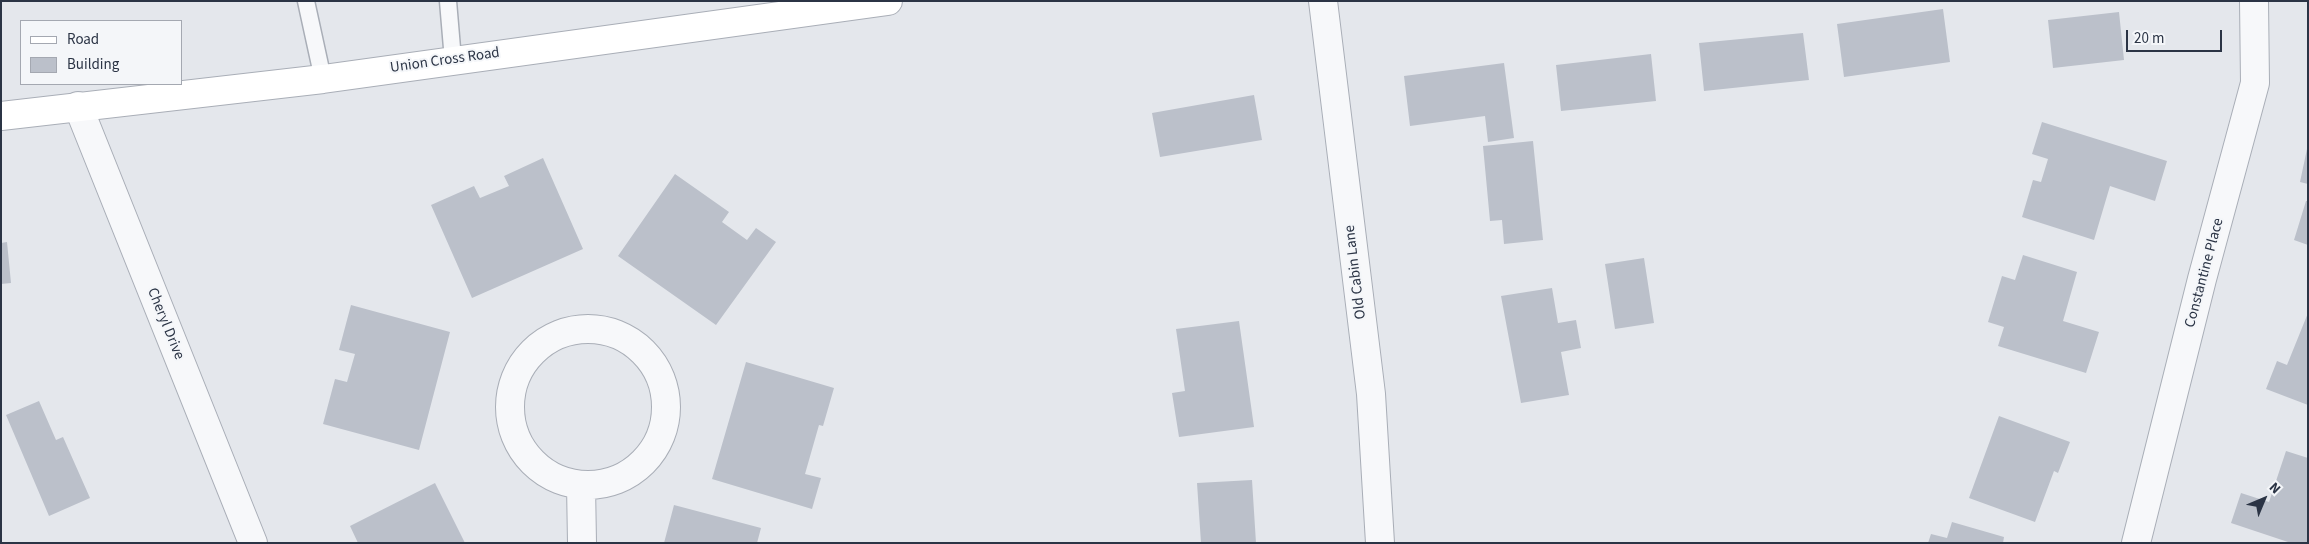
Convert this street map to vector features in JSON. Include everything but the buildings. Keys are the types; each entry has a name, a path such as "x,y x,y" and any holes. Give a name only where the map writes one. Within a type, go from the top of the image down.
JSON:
{"main road":[{"name":"Union Cross Road","path":"1,116 323,79 888,1"}],"street":[{"name":"Old Cabin Lane","path":"1323,1 1371,394 1380,543"},
{"name":"Constantine Place","path":"2136,543 2202,279 2255,83 2254,1"},
{"name":"Cheryl Drive","path":"78,106 253,543"},
{"path":"576,329 602,329 627,339 647,355 661,378 666,404 663,430 650,454 632,472 607,483 581,485 557,478 535,465 519,445 510,421 510,396 517,372 532,351 553,336 576,329"},
{"path":"581,485 582,543"}],"lane":[{"path":"306,1 323,79"},
{"path":"448,1 453,60"}]}
